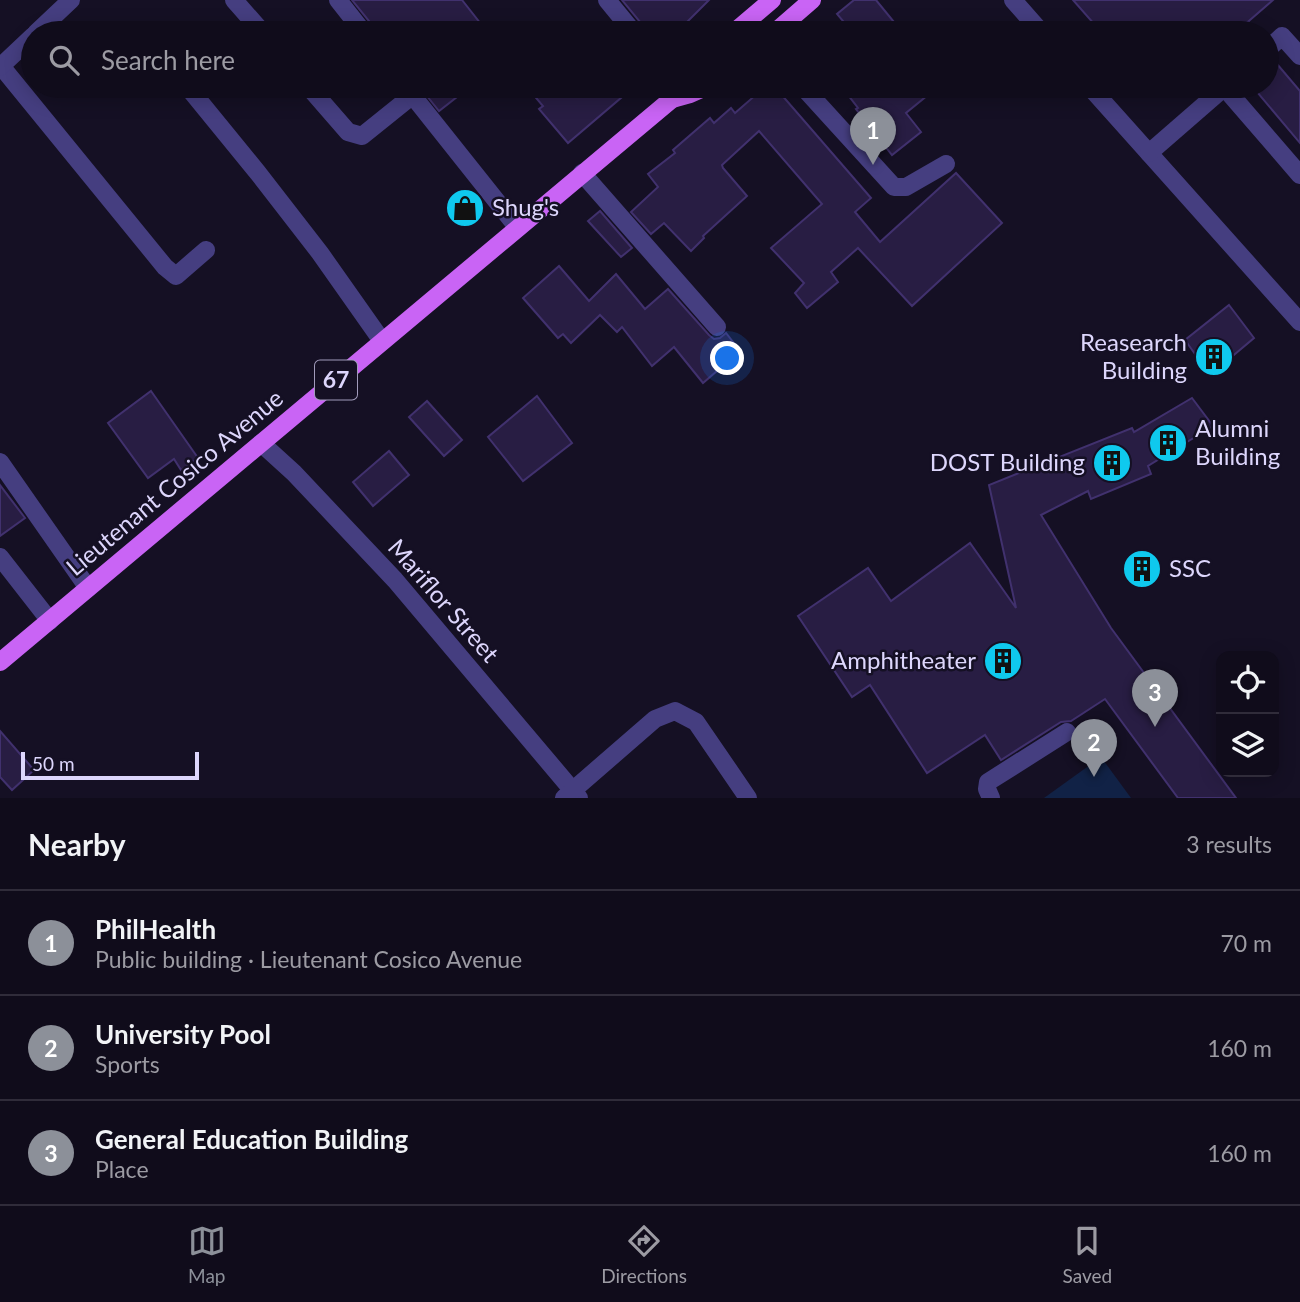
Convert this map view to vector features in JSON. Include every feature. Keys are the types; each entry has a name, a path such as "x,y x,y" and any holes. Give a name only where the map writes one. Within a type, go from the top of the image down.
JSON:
{"main road":[{"path":"747,21 772,0"},
{"path":"788,21 812,0"},
{"name":"Lieutenant Cosico Avenue","path":"0,662 673,98"}],"street":[{"path":"49,21 71,0"},
{"path":"234,0 252,21"},
{"path":"338,0 355,21"},
{"path":"607,0 624,21"},
{"path":"1013,0 1031,21"},
{"path":"1279,39 1282,36 1300,56"},
{"path":"21,48 1,67 21,91"},
{"path":"26,98 165,267 176,276 206,250"},
{"path":"197,98 320,253 382,341"},
{"path":"318,98 348,132 362,136 401,98"},
{"path":"415,98 518,228"},
{"path":"813,98 894,187 906,187 946,164"},
{"path":"1100,98 1300,322"},
{"path":"1149,153 1212,98"},
{"path":"1234,98 1300,175"},
{"path":"582,173 717,327"},
{"name":"Mariflor Street","path":"261,443 394,580 572,795"},
{"path":"0,462 88,588"},
{"path":"0,557 50,621"},
{"path":"572,795 655,719 676,711 695,722 748,798"},
{"path":"991,798 987,789 988,782 1067,732"}],"water":[{"path":"1101,757 1131,798 1044,798"}],"building":[{"path":"352,0 462,0 479,21 369,21"},
{"path":"622,0 709,0 688,21 639,21"},
{"path":"854,0 876,0 893,21 843,21 837,14"},
{"path":"1073,0 1273,0 1249,21 1091,21"},
{"path":"1279,66 1300,91 1300,143 1262,98 1279,98"},
{"path":"429,98 456,98 439,111"},
{"path":"536,98 621,98 568,143 539,109 543,106"},
{"path":"752,98 784,98 871,198 855,212 880,242 956,173 1002,223 912,306 858,248 831,272 838,282 807,308 795,293 804,283 771,248 822,204 759,131 722,165 747,196 703,236 691,251 664,223 651,234 631,212 658,187 648,174 675,153 673,150 710,118 714,123 731,108 735,113"},
{"path":"850,98 924,98 906,113 921,132 892,155 856,109 858,108"},
{"path":"600,211 632,248 621,257 588,221"},
{"path":"559,266 589,301 616,274 645,309 668,289 709,335 714,339 726,333 740,351 703,383 674,347 652,366 622,327 617,332 600,315 571,343 563,334 558,338 523,298"},
{"name":"Reasearch Building","path":"1229,305 1254,338 1210,375 1185,340"},
{"path":"151,391 198,458 181,470 174,459 148,478 108,423"},
{"path":"537,396 572,443 523,481 488,437"},
{"path":"1192,398 1213,426 1148,466 1151,474 1091,499 1088,491 1041,515 1111,628 1216,771 1216,777 1221,777 1236,798 1178,798 1105,699 1071,721 1061,722 1001,760 985,735 927,773 870,685 852,697 798,616 868,568 891,601 970,543 1016,608 989,485 1132,428 1134,432"},
{"path":"427,401 462,440 444,456 409,417"},
{"path":"389,451 409,475 373,506 353,482"},
{"path":"0,485 25,518 0,536"},
{"name":"SSC","path":"1143,553 1158,571 1141,586 1127,568"},
{"path":"0,731 34,770 12,790 0,777"}],"place":[{"name":"PhilHealth","path":"873,165"},
{"name":"Shug's","path":"465,208"},
{"name":"Reasearch Building","path":"1214,357"},
{"name":"Alumni Building","path":"1168,443"},
{"name":"DOST Building","path":"1112,463"},
{"name":"SSC","path":"1142,569"},
{"name":"Amphitheater","path":"1003,661"},
{"name":"General Education Building","path":"1155,727"},
{"name":"University Pool","path":"1094,777"}]}
